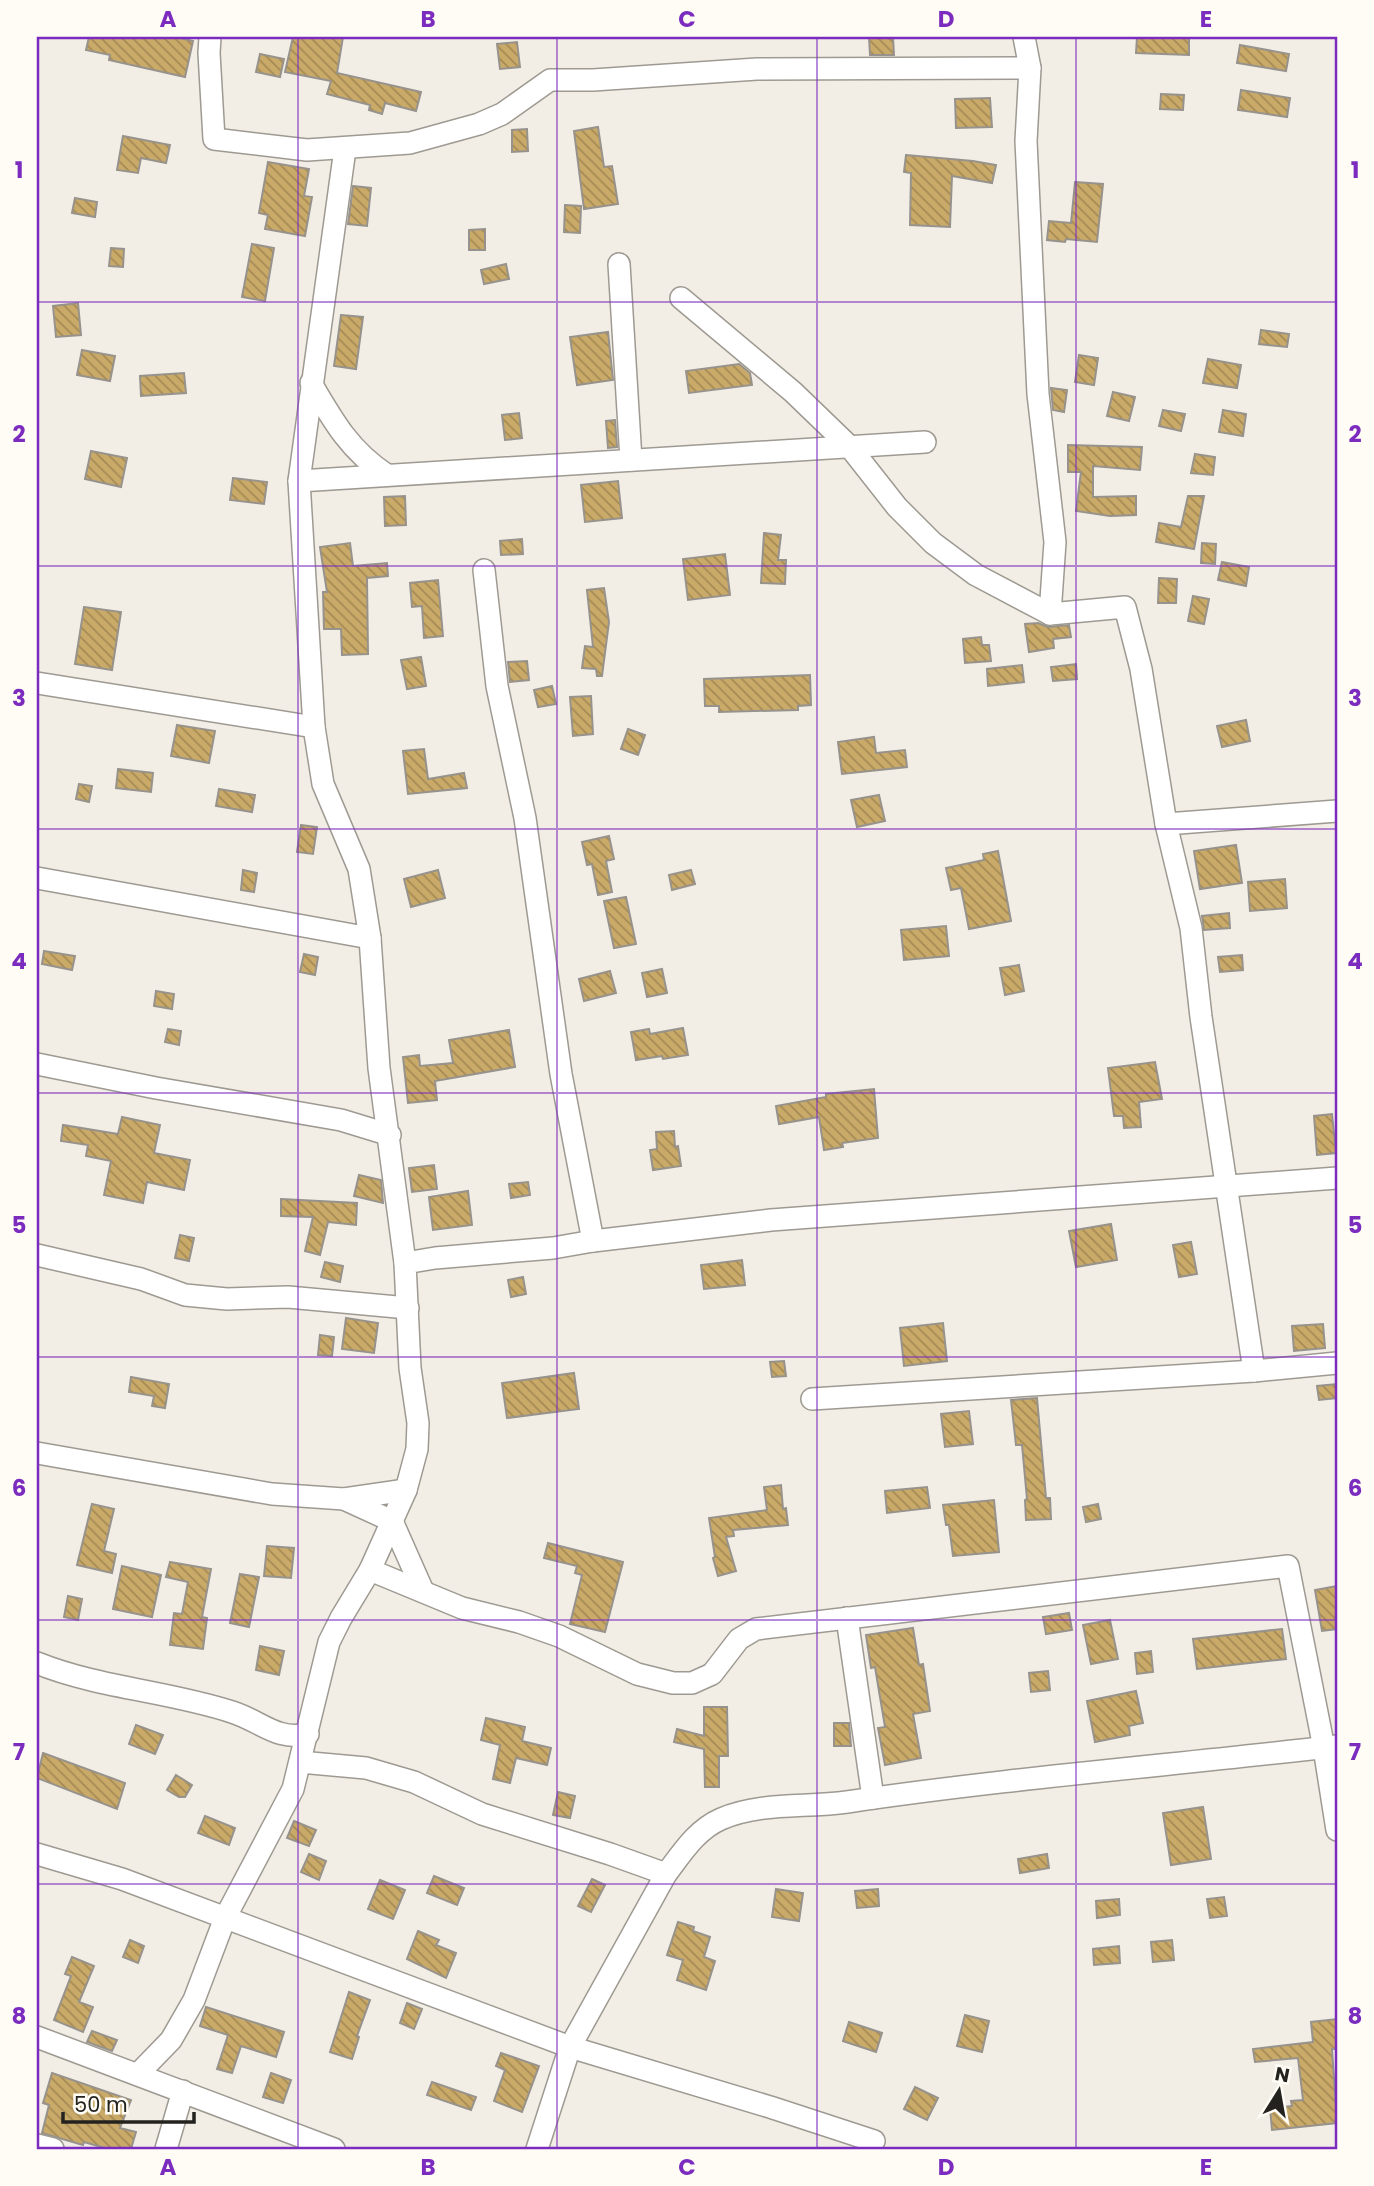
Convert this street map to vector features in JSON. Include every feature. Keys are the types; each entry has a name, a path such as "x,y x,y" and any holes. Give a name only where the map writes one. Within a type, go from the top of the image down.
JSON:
{"street":[{"path":"211,37 209,53 214,139 307,149 345,149 410,142 479,124 502,114 550,80 757,69 1030,68"},
{"path":"1024,37 1030,68 1026,141 1037,381 1055,542 1050,614"},
{"path":"138,2074 171,2040 194,2000 225,1918 293,1789 329,1642 370,1570 406,1490 417,1449 418,1423 410,1368 405,1263 379,1068 370,938 359,869 323,784 314,727 299,481 345,149"},
{"path":"619,264 631,460"},
{"path":"681,299 793,392 849,446 897,507 933,543 976,575 1050,614 1125,607 1141,669 1166,824 1191,928 1201,1017 1254,1371"},
{"path":"311,383 340,432 367,462 387,475"},
{"path":"299,481 925,442"},
{"path":"484,570 497,686 525,818 561,1073 593,1241"},
{"path":"37,682 314,727"},
{"path":"1166,824 1337,811"},
{"path":"37,878 370,938"},
{"path":"37,1064 341,1120 390,1135"},
{"path":"405,1263 553,1248 771,1220 1337,1178"},
{"path":"37,1255 141,1279 185,1295 227,1299 288,1297 408,1308"},
{"path":"812,1399 1254,1371 1337,1363"},
{"path":"37,1452 272,1494 344,1499 406,1490"},
{"path":"344,1499 392,1521 423,1591"},
{"path":"370,1570 462,1608 519,1622 559,1636 637,1674 673,1683 692,1683 712,1674 738,1639 756,1629 1288,1566 1331,1747 1337,1830"},
{"path":"847,1618 873,1798"},
{"path":"37,1663 64,1674 195,1700 246,1716 278,1733 293,1737 307,1734"},
{"path":"537,2149 570,2047 666,1874 699,1831 720,1819 753,1808 832,1804 1331,1747"},
{"path":"300,1762 366,1768 414,1782 482,1814 666,1874"},
{"path":"37,1854 122,1879 570,2047 874,2141"},
{"path":"37,2037 334,2149"},
{"path":"166,2149 183,2091"},
{"path":"37,2145 53,2149"}],"building":[{"path":"89,37 176,37 193,41 185,77 109,60 110,55 86,50"},
{"path":"293,37 343,37 337,73 421,92 416,111 385,103 382,114 369,110 370,105 327,94 331,81 285,72"},
{"path":"869,37 893,37 894,55 870,55"},
{"path":"1137,37 1189,37 1189,55 1136,53"},
{"path":"517,42 520,67 500,69 497,44"},
{"path":"1240,45 1289,54 1286,71 1237,63"},
{"path":"260,54 284,59 280,77 256,72"},
{"path":"1241,90 1290,98 1287,117 1238,110"},
{"path":"1161,94 1184,95 1183,110 1160,109"},
{"path":"990,98 992,127 956,128 955,99"},
{"path":"598,127 604,167 612,166 618,204 584,209 574,131"},
{"path":"527,129 528,151 512,152 512,130"},
{"path":"123,136 170,145 166,163 141,158 138,173 117,170"},
{"path":"906,155 996,165 992,183 952,176 950,227 910,225 911,173 904,172"},
{"path":"268,162 309,169 304,196 312,197 305,236 265,229 268,215 259,213"},
{"path":"1075,182 1103,184 1097,242 1047,240 1049,221 1071,223"},
{"path":"353,186 371,188 367,226 348,224"},
{"path":"75,198 97,202 95,217 72,213"},
{"path":"565,205 581,206 580,233 564,232"},
{"path":"485,229 485,250 469,250 469,230"},
{"path":"252,244 274,248 265,301 242,297"},
{"path":"111,248 124,249 123,267 109,266"},
{"path":"506,264 509,279 484,284 481,270"},
{"path":"78,303 81,335 56,337 53,306"},
{"path":"341,315 363,317 356,369 334,366"},
{"path":"1261,330 1289,334 1287,347 1259,344"},
{"path":"608,332 613,380 577,385 570,337"},
{"path":"82,350 115,356 110,381 77,375"},
{"path":"1079,355 1098,358 1094,385 1075,382"},
{"path":"1208,359 1241,365 1237,388 1203,383"},
{"path":"739,364 750,373 752,385 689,393 686,371"},
{"path":"184,373 186,393 141,396 140,376"},
{"path":"1051,388 1067,390 1064,412 1053,410"},
{"path":"1113,392 1135,397 1129,421 1107,416"},
{"path":"1163,410 1185,414 1181,431 1159,426"},
{"path":"1223,410 1246,414 1243,436 1219,432"},
{"path":"519,413 522,438 505,440 502,415"},
{"path":"615,420 617,447 608,448 606,421"},
{"path":"1068,445 1142,447 1140,470 1093,466 1093,497 1136,496 1136,515 1110,516 1076,511 1081,472 1068,472"},
{"path":"91,451 127,458 121,487 85,479"},
{"path":"1195,454 1215,457 1213,475 1191,473"},
{"path":"233,478 267,482 264,504 230,500"},
{"path":"618,481 622,518 585,522 581,485"},
{"path":"405,496 406,525 385,526 384,497"},
{"path":"1188,496 1204,496 1194,549 1156,542 1159,523 1181,527"},
{"path":"764,533 781,535 778,560 786,560 785,584 761,583"},
{"path":"522,539 523,554 501,555 500,541"},
{"path":"350,543 353,566 387,563 388,576 367,578 368,654 342,655 341,629 324,629 323,592 327,592 320,547"},
{"path":"1202,543 1216,544 1215,564 1201,563"},
{"path":"725,554 730,595 688,600 683,559"},
{"path":"1222,562 1249,567 1246,586 1218,580"},
{"path":"1159,578 1177,579 1176,603 1158,603"},
{"path":"438,580 443,636 424,638 422,606 412,607 410,583"},
{"path":"604,588 609,622 602,676 597,676 596,669 582,668 585,646 593,647 587,590"},
{"path":"1193,596 1209,599 1204,624 1188,621"},
{"path":"84,607 121,612 112,670 75,664"},
{"path":"1038,623 1048,627 1069,625 1071,637 1053,639 1054,648 1029,652 1025,624"},
{"path":"981,637 982,645 989,645 991,661 965,663 963,639"},
{"path":"421,657 426,686 407,689 401,660"},
{"path":"527,661 529,680 510,682 508,662"},
{"path":"1076,664 1077,679 1053,681 1051,667"},
{"path":"1022,665 1024,682 988,686 987,669"},
{"path":"810,675 811,705 798,706 798,710 719,712 719,706 705,706 704,679"},
{"path":"552,686 556,704 538,707 534,690"},
{"path":"591,696 593,734 573,736 570,697"},
{"path":"1246,720 1250,741 1222,747 1217,726"},
{"path":"177,725 215,731 209,763 171,756"},
{"path":"628,729 645,735 638,755 621,749"},
{"path":"874,737 876,753 905,750 907,767 842,774 838,742"},
{"path":"424,749 428,779 464,773 467,788 408,794 403,751"},
{"path":"118,769 153,773 151,792 116,788"},
{"path":"79,784 92,786 89,802 76,799"},
{"path":"219,789 255,795 252,812 216,806"},
{"path":"879,795 885,821 857,827 851,800"},
{"path":"301,825 317,827 313,854 297,852"},
{"path":"609,836 614,859 606,861 612,892 598,895 592,864 587,865 582,842"},
{"path":"1236,845 1242,883 1200,889 1194,851"},
{"path":"998,851 1011,921 969,929 961,888 951,890 946,868 984,860 983,854"},
{"path":"243,870 257,873 254,892 241,890"},
{"path":"438,870 445,898 411,907 404,879"},
{"path":"691,870 695,884 672,890 669,875"},
{"path":"1285,879 1287,908 1250,911 1248,882"},
{"path":"626,897 636,944 614,948 604,901"},
{"path":"1229,913 1230,928 1204,930 1202,916"},
{"path":"946,926 949,956 904,960 901,930"},
{"path":"44,951 75,956 72,970 42,964"},
{"path":"304,954 318,957 315,975 300,972"},
{"path":"1242,955 1243,970 1220,972 1218,957"},
{"path":"1019,965 1024,991 1005,995 1000,968"},
{"path":"662,969 667,993 647,997 642,973"},
{"path":"610,971 616,993 584,1001 579,979"},
{"path":"156,991 174,994 172,1009 154,1006"},
{"path":"683,1028 688,1055 636,1060 631,1032 649,1029 650,1034"},
{"path":"168,1029 181,1031 179,1045 165,1042"},
{"path":"509,1030 515,1067 435,1081 437,1100 408,1103 403,1057 419,1055 420,1066 453,1063 449,1040"},
{"path":"1155,1062 1162,1099 1139,1102 1141,1127 1124,1128 1123,1116 1114,1116 1108,1068"},
{"path":"874,1089 878,1138 842,1143 843,1147 824,1150 819,1117 779,1124 776,1106 826,1097 826,1094"},
{"path":"1332,1114 1336,1153 1317,1155 1314,1116"},
{"path":"122,1117 160,1125 154,1153 190,1160 184,1190 147,1182 143,1203 104,1195 111,1161 86,1156 88,1145 61,1141 63,1125 118,1134"},
{"path":"674,1131 675,1147 678,1146 681,1166 653,1170 650,1150 657,1149 656,1132"},
{"path":"434,1165 437,1189 412,1192 409,1168"},
{"path":"359,1175 381,1180 383,1203 354,1196"},
{"path":"528,1182 530,1195 511,1198 509,1184"},
{"path":"468,1191 472,1225 433,1230 429,1197"},
{"path":"281,1199 357,1203 356,1225 328,1222 320,1255 305,1251 313,1217 281,1216"},
{"path":"1111,1224 1117,1260 1076,1267 1069,1231"},
{"path":"180,1235 194,1238 189,1261 175,1258"},
{"path":"1191,1242 1197,1274 1179,1277 1173,1245"},
{"path":"742,1260 745,1285 704,1289 701,1265"},
{"path":"325,1262 343,1266 340,1282 321,1277"},
{"path":"523,1277 526,1294 511,1297 508,1280"},
{"path":"346,1318 378,1323 374,1353 342,1349"},
{"path":"943,1323 947,1361 904,1366 900,1328"},
{"path":"1323,1324 1325,1348 1294,1351 1292,1326"},
{"path":"320,1335 334,1337 332,1356 318,1355"},
{"path":"784,1361 786,1376 772,1377 770,1362"},
{"path":"574,1373 579,1409 507,1418 502,1383"},
{"path":"131,1377 169,1384 165,1408 152,1406 154,1396 129,1392"},
{"path":"1337,1384 1337,1398 1319,1400 1317,1386"},
{"path":"1037,1398 1046,1498 1050,1498 1051,1519 1026,1520 1027,1499 1022,1445 1016,1445 1011,1400"},
{"path":"969,1411 973,1444 945,1447 941,1414"},
{"path":"781,1485 783,1509 786,1508 788,1525 733,1530 734,1536 726,1537 736,1571 718,1576 713,1558 709,1518 767,1510 764,1487"},
{"path":"927,1487 930,1508 887,1513 885,1491"},
{"path":"994,1500 999,1552 953,1556 943,1505"},
{"path":"92,1504 114,1509 104,1551 116,1554 112,1573 77,1565"},
{"path":"1098,1504 1101,1519 1086,1522 1083,1507"},
{"path":"548,1543 623,1562 605,1632 570,1624 582,1575 575,1573 577,1566 544,1558"},
{"path":"267,1546 294,1548 291,1578 264,1576"},
{"path":"170,1562 211,1569 202,1617 207,1618 203,1649 170,1645 174,1613 182,1614 188,1582 166,1577"},
{"path":"122,1566 161,1575 152,1617 113,1609"},
{"path":"240,1574 259,1577 249,1627 230,1623"},
{"path":"1337,1586 1337,1629 1322,1631 1315,1590"},
{"path":"68,1596 82,1599 78,1620 64,1617"},
{"path":"1069,1613 1072,1630 1046,1634 1043,1617"},
{"path":"1110,1620 1118,1659 1091,1664 1083,1625"},
{"path":"913,1628 919,1665 923,1664 930,1711 913,1714 921,1758 885,1765 878,1728 885,1727 875,1667 871,1668 866,1635"},
{"path":"1282,1629 1286,1659 1197,1669 1193,1639"},
{"path":"260,1646 284,1651 279,1675 256,1670"},
{"path":"1151,1651 1153,1672 1137,1674 1135,1653"},
{"path":"1048,1671 1050,1690 1031,1692 1029,1673"},
{"path":"1136,1691 1143,1723 1129,1726 1130,1735 1095,1742 1087,1701"},
{"path":"704,1707 727,1707 728,1756 719,1756 719,1787 705,1787 704,1749 674,1742 677,1729 704,1736"},
{"path":"486,1718 525,1727 522,1741 551,1748 547,1765 516,1758 510,1783 493,1779 500,1745 481,1740"},
{"path":"834,1723 849,1723 851,1746 834,1746"},
{"path":"136,1725 163,1735 155,1754 129,1744"},
{"path":"43,1753 125,1783 117,1809 37,1778"},
{"path":"176,1775 192,1785 185,1797 179,1797 167,1790"},
{"path":"558,1792 575,1796 570,1818 553,1815"},
{"path":"1203,1807 1211,1859 1171,1865 1163,1813"},
{"path":"205,1816 235,1828 229,1845 198,1833"},
{"path":"294,1821 316,1830 309,1846 287,1838"},
{"path":"309,1854 326,1861 319,1880 301,1872"},
{"path":"1047,1854 1049,1868 1020,1873 1018,1859"},
{"path":"434,1876 464,1888 457,1905 427,1893"},
{"path":"592,1879 605,1885 591,1912 578,1906"},
{"path":"380,1880 405,1890 393,1919 368,1909"},
{"path":"776,1889 803,1893 799,1921 772,1917"},
{"path":"878,1889 879,1906 857,1908 855,1891"},
{"path":"1224,1897 1227,1916 1210,1918 1207,1899"},
{"path":"1119,1899 1120,1915 1097,1918 1096,1901"},
{"path":"678,1922 694,1927 693,1931 710,1937 704,1957 715,1961 706,1990 677,1980 683,1960 667,1955"},
{"path":"418,1931 439,1940 436,1945 456,1953 446,1978 407,1959"},
{"path":"130,1940 144,1946 138,1963 123,1957"},
{"path":"1172,1940 1174,1960 1153,1962 1151,1942"},
{"path":"1119,1946 1120,1963 1094,1965 1093,1949"},
{"path":"72,1957 94,1966 79,2002 93,2007 83,2032 54,2020 71,1976 65,1974"},
{"path":"349,1992 370,2000 352,2059 330,2052"},
{"path":"407,2003 422,2009 414,2029 400,2023"},
{"path":"206,2007 284,2032 276,2057 241,2046 232,2073 217,2069 228,2035 200,2026"},
{"path":"965,2015 989,2021 982,2052 957,2046"},
{"path":"1337,2019 1337,2049 1332,2049 1337,2123 1272,2130 1270,2108 1292,2106 1291,2101 1303,2100 1298,2058 1255,2062 1253,2049 1313,2042 1311,2022"},
{"path":"849,2022 882,2033 876,2052 843,2041"},
{"path":"92,2031 117,2040 112,2051 87,2042"},
{"path":"501,2053 539,2066 522,2112 494,2101 505,2070 496,2066"},
{"path":"52,2073 131,2100 120,2128 136,2132 131,2149 108,2149 84,2142 83,2145 42,2133 49,2105 43,2103"},
{"path":"271,2073 291,2080 283,2103 263,2097"},
{"path":"432,2082 476,2097 471,2110 427,2095"},
{"path":"915,2087 938,2098 927,2120 904,2109"}]}
